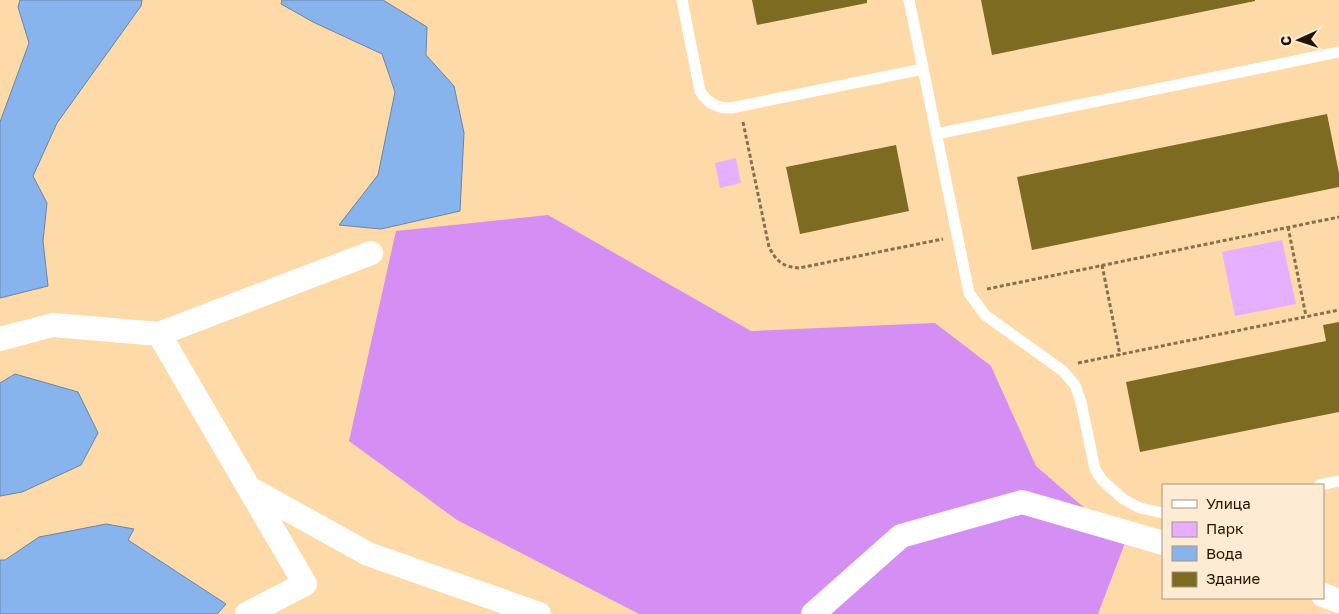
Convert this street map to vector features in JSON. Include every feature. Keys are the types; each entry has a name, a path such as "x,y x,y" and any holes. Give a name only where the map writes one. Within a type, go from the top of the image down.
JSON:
{"street":[{"path":"0,339 53,325 159,334 371,253"},
{"path":"159,334 305,584 247,614"},
{"path":"249,488 368,554 539,614"},
{"path":"813,614 900,536 1022,502 1162,543"},
{"path":"1324,595 1339,600"}],"lane":[{"path":"682,0 700,91 706,100 721,108 740,107 923,69"},
{"path":"909,0 969,293 985,315 1058,367 1070,378 1078,393 1095,470 1102,480 1123,499 1140,508 1162,513"},
{"path":"936,134 1339,52"},
{"path":"1324,484 1339,481"}],"path":[{"path":"740,107 769,247 774,258 782,264 800,268 957,236"},
{"path":"969,293 1339,217"},
{"path":"1288,227 1306,316"},
{"path":"1102,265 1120,354"},
{"path":"1058,367 1339,310"}],"green space":[{"path":"736,158 741,183 720,188 715,163"},
{"path":"1282,240 1296,304 1235,316 1222,252"}],"shaded area":[{"path":"548,215 751,331 935,323 991,366 1036,466 1125,543 1098,614 639,614 457,520 349,441 396,231"}],"water":[{"path":"20,0 142,0 141,6 57,123 33,176 47,203 43,241 48,286 0,298 0,122 29,43 18,7"},
{"path":"282,0 383,0 427,27 426,55 454,86 464,133 460,211 381,229 339,225 378,175 395,92 382,54 313,22 281,4"},
{"path":"15,374 78,392 98,433 81,465 22,492 0,496 0,383"},
{"path":"106,524 134,529 128,540 226,604 217,614 0,614 0,560 5,560 39,537"}],"building":[{"path":"752,0 867,0 867,3 757,25"},
{"path":"981,0 1255,0 1255,1 992,55"},
{"path":"1327,114 1339,173 1339,187 1032,250 1017,177"},
{"path":"896,145 909,211 800,234 786,167"},
{"path":"1339,322 1339,412 1140,452 1126,382 1326,341 1323,325"}]}
